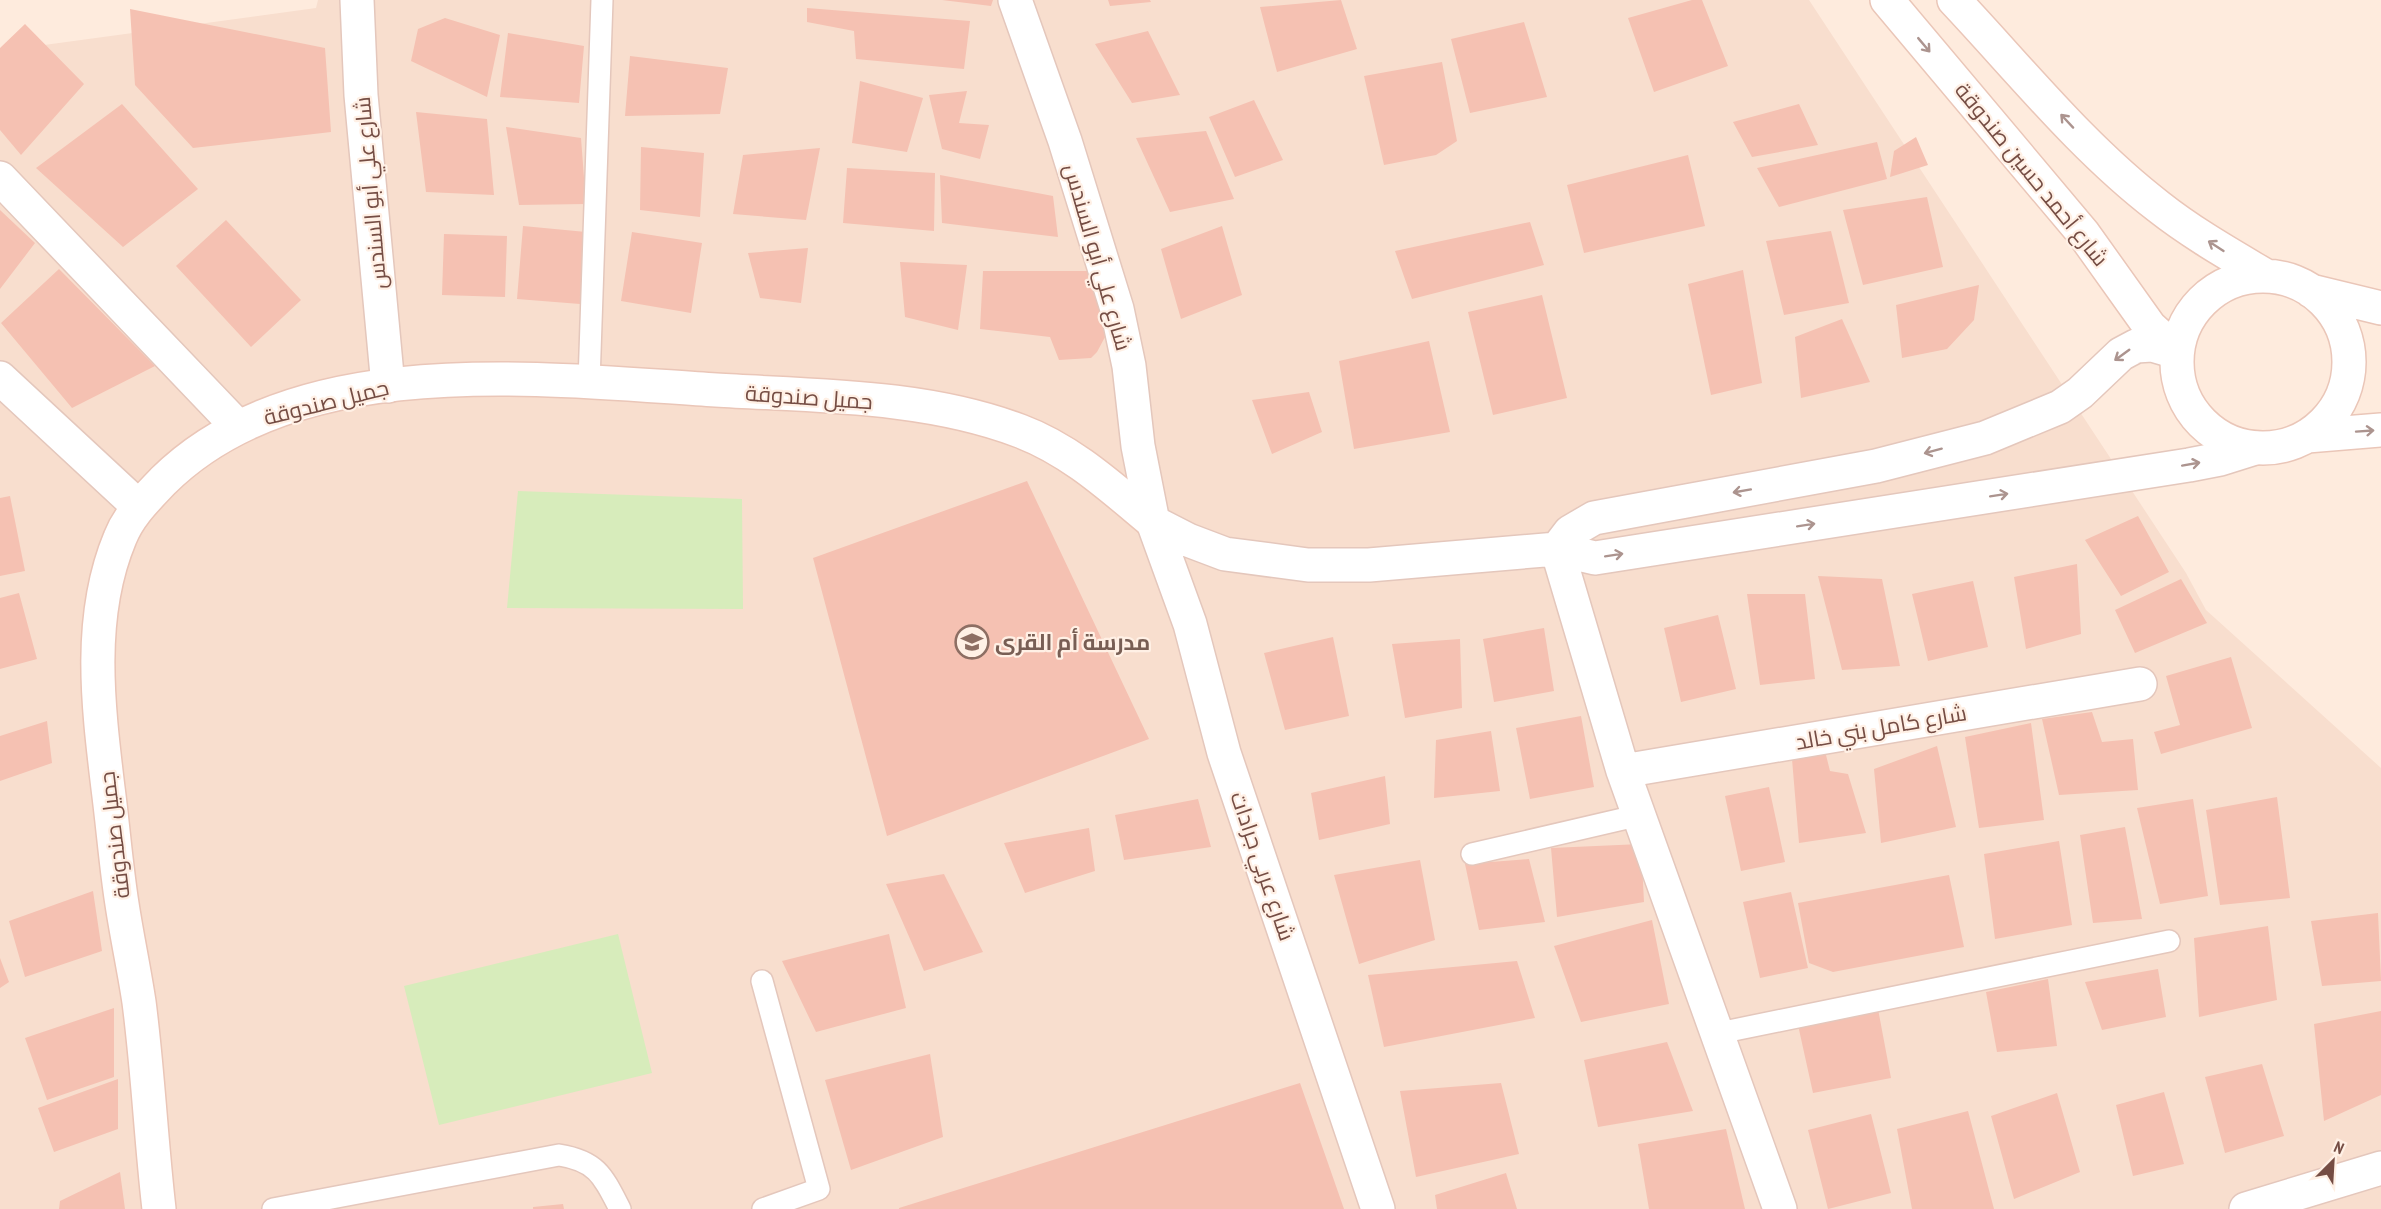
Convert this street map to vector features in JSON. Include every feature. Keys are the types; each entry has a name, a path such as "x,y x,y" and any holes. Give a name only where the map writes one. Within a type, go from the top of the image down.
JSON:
{"street":[{"name":"شارع علي أبو السندس","path":"357,0 360,95 388,386"},
{"name":"شارع علي أبو السندس","path":"1015,0 1065,141 1117,309 1128,366 1138,447 1154,522"},
{"name":"شارع أحمد حسين صندوقة","path":"1887,0 2083,232 2150,327 2177,348"},
{"path":"1954,0 2100,156 2127,181 2195,233 2266,276 2297,283 2328,305 2340,323 2347,343 2349,364 2345,386 2337,405 2324,423 2307,436 2282,446 2255,448 2228,440 2205,426 2187,405 2178,379 2177,348 2189,316 2209,293 2236,280 2266,276"},
{"path":"0,178 238,427"},
{"path":"2311,291 2381,308"},
{"path":"1780,1209 1719,1033 1623,771 1557,549 1570,532 1594,518 1876,466 1985,438 2060,407 2080,393 2121,354 2136,346 2177,348"},
{"path":"0,378 138,506"},
{"name":"جميل صندوقة","path":"159,1209 138,1000 121,900 101,735 97,665 104,589 121,533 138,506 183,461 207,443 272,411 388,386 447,381 589,382 924,406 970,415 1022,431 1061,451 1095,474 1154,522 1188,540 1225,554 1308,565 1369,565 1557,549 1595,558 2190,465 2255,448"},
{"path":"2307,436 2381,430"},
{"name":"شارع عربي جرادات","path":"1154,522 1190,624 1224,753 1378,1209"},
{"name":"شارع كامل بني خالد","path":"1623,771 2140,684"},
{"path":"2246,1209 2381,1168"}],"lane":[{"path":"589,382 602,0"},
{"path":"1472,854 1640,815"},
{"path":"1719,1033 2169,941"},
{"path":"762,981 819,1189 763,1209"},
{"path":"273,1209 559,1155 581,1158 598,1170 620,1209"}],"shaded area":[{"path":"318,0 1809,0 2186,573 2206,610 2381,768 2381,1209 0,1209 0,51 316,8"}],"green space":[{"path":"518,491 742,499 743,609 507,608"},
{"path":"618,934 652,1073 439,1125 404,986"}],"building":[{"path":"942,0 993,0 991,6"},
{"path":"1108,0 1150,0 1151,2 1110,6"},
{"path":"1341,0 1357,49 1277,72 1260,7"},
{"path":"1692,0 1702,0 1728,66 1654,92 1628,18"},
{"path":"807,8 970,21 964,69 856,59 854,31 807,22"},
{"path":"130,9 325,48 331,132 193,148 135,85"},
{"path":"445,18 500,35 487,97 411,61 418,29"},
{"path":"1524,22 1547,97 1470,113 1451,39"},
{"path":"25,24 84,84 21,155 0,130 0,48"},
{"path":"1148,31 1180,95 1132,103 1095,44"},
{"path":"508,33 584,46 579,103 500,97"},
{"path":"630,56 728,68 720,114 625,116"},
{"path":"1442,62 1457,141 1436,155 1384,165 1364,76"},
{"path":"860,81 923,98 907,152 852,143"},
{"path":"967,91 959,123 989,125 980,159 942,149 929,95"},
{"path":"1254,100 1283,160 1235,177 1209,117"},
{"path":"122,104 198,189 123,247 36,168"},
{"path":"1799,104 1818,145 1752,157 1733,122"},
{"path":"416,112 487,119 494,195 426,192"},
{"path":"506,127 581,138 586,204 519,205"},
{"path":"1206,131 1234,199 1170,212 1136,138"},
{"path":"1916,137 1928,165 1890,177 1894,151"},
{"path":"1877,142 1887,179 1779,207 1757,168"},
{"path":"641,147 704,153 700,217 640,210"},
{"path":"820,148 806,220 733,214 743,155"},
{"path":"1688,155 1705,226 1584,253 1567,185"},
{"path":"847,168 935,173 934,231 843,223"},
{"path":"940,175 1053,196 1058,237 942,223"},
{"path":"1927,197 1943,267 1863,285 1843,210"},
{"path":"0,210 35,243 0,289"},
{"path":"226,220 301,300 251,347 176,266"},
{"path":"1530,222 1544,265 1412,299 1395,251"},
{"path":"523,226 586,232 580,304 517,299"},
{"path":"1222,226 1242,295 1181,319 1161,249"},
{"path":"1831,231 1849,303 1784,315 1766,241"},
{"path":"632,232 702,243 691,313 621,301"},
{"path":"444,234 507,236 505,297 442,295"},
{"path":"808,248 801,303 760,298 748,253"},
{"path":"900,262 967,265 958,330 905,317"},
{"path":"59,269 155,366 72,408 1,323"},
{"path":"1743,270 1762,383 1711,395 1688,284"},
{"path":"983,271 1091,271 1105,337 1097,352 1091,358 1059,360 1050,337 980,329"},
{"path":"1979,285 1974,320 1947,349 1902,358 1896,305"},
{"path":"1542,295 1567,398 1493,415 1468,312"},
{"path":"1842,319 1870,382 1801,398 1795,337"},
{"path":"1429,341 1450,432 1354,449 1339,361"},
{"path":"1309,392 1322,432 1272,454 1252,400"},
{"path":"1027,481 1149,739 887,836 813,558"},
{"path":"10,496 25,571 0,576 0,498"},
{"path":"2138,516 2169,572 2121,596 2085,540"},
{"path":"2077,564 2081,634 2026,649 2014,577"},
{"path":"1818,576 1882,579 1900,666 1842,670"},
{"path":"2181,579 2207,623 2135,653 2115,610"},
{"path":"1973,581 1988,647 1928,661 1912,594"},
{"path":"19,593 37,659 0,669 0,598"},
{"path":"1747,594 1805,594 1815,679 1760,685"},
{"path":"1718,615 1736,689 1681,702 1664,628"},
{"path":"1544,628 1554,691 1494,702 1483,639"},
{"path":"1333,637 1349,716 1285,730 1264,653"},
{"path":"1460,639 1462,708 1405,718 1392,644"},
{"path":"2231,657 2252,728 2161,754 2154,732 2180,725 2166,676"},
{"path":"2092,712 2102,742 2133,739 2138,790 2059,795 2042,719"},
{"path":"1581,716 1594,787 1530,799 1516,728"},
{"path":"47,721 52,763 0,781 0,736"},
{"path":"2031,723 2044,820 1979,828 1965,737"},
{"path":"1491,731 1500,791 1434,798 1436,740"},
{"path":"1937,746 1956,827 1881,843 1874,769"},
{"path":"1791,747 1824,747 1830,771 1848,774 1866,833 1799,843"},
{"path":"1385,776 1390,824 1319,840 1311,793"},
{"path":"1769,787 1785,862 1741,871 1725,796"},
{"path":"2277,797 2290,898 2220,905 2206,810"},
{"path":"1198,799 1211,847 1124,860 1115,815"},
{"path":"2193,799 2208,896 2160,904 2137,808"},
{"path":"2125,827 2142,919 2093,923 2080,835"},
{"path":"1089,828 1095,871 1025,893 1004,843"},
{"path":"2059,841 2072,925 1995,939 1984,854"},
{"path":"1641,844 1644,902 1557,917 1551,848"},
{"path":"1529,859 1545,922 1479,930 1465,864"},
{"path":"1420,860 1435,940 1359,964 1334,875"},
{"path":"944,874 983,952 924,971 886,884"},
{"path":"1949,875 1964,947 1833,972 1809,963 1798,903"},
{"path":"93,891 102,951 25,977 9,921"},
{"path":"1791,892 1808,968 1760,978 1743,902"},
{"path":"2378,913 2381,981 2322,986 2311,921"},
{"path":"1652,920 1669,1004 1581,1022 1554,946"},
{"path":"2268,926 2277,1000 2199,1017 2194,938"},
{"path":"889,934 906,1008 816,1032 782,961"},
{"path":"0,958 9,982 0,988"},
{"path":"1517,961 1535,1018 1384,1047 1368,975"},
{"path":"2158,969 2166,1017 2102,1030 2085,982"},
{"path":"2048,979 2057,1046 1997,1052 1986,992"},
{"path":"114,1008 114,1077 47,1100 25,1038"},
{"path":"1878,1009 1891,1078 1813,1093 1798,1025"},
{"path":"2381,1011 2381,1095 2324,1121 2314,1024"},
{"path":"1667,1042 1693,1111 1598,1127 1584,1060"},
{"path":"930,1054 943,1137 851,1170 825,1080"},
{"path":"2262,1064 2284,1136 2225,1153 2205,1077"},
{"path":"118,1079 118,1129 54,1152 38,1108"},
{"path":"1300,1083 1344,1209 899,1209 899,1208"},
{"path":"1501,1083 1519,1154 1416,1177 1400,1091"},
{"path":"2164,1092 2184,1164 2133,1176 2116,1105"},
{"path":"2057,1093 2080,1172 2014,1199 1991,1116"},
{"path":"1968,1111 1994,1209 1912,1209 1897,1129"},
{"path":"1871,1114 1891,1193 1828,1209 1808,1130"},
{"path":"1726,1129 1745,1209 1649,1209 1638,1144"},
{"path":"120,1172 125,1209 59,1209 60,1201"},
{"path":"1506,1173 1517,1209 1437,1209 1435,1195"},
{"path":"563,1204 564,1209 533,1209 533,1207"}],"place":[{"name":"مدرسة أم القرى","path":"972,642"}]}
